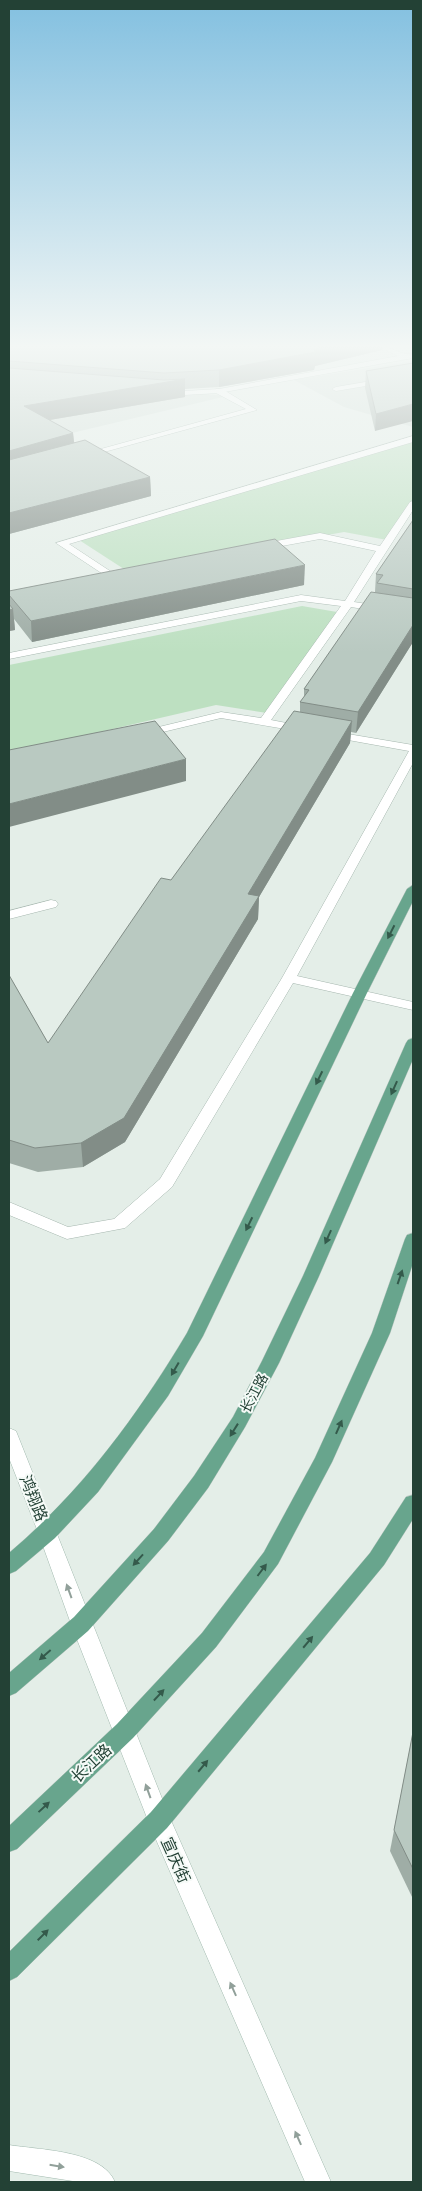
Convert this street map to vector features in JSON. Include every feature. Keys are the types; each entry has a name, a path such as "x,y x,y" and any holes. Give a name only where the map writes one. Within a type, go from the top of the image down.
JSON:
{"main road":[{"path":"9,1565 48,1532 91,1486 162,1391 194,1336 413,888"},
{"name":"长江路","path":"9,1686 81,1624 161,1534 202,1482 239,1422 311,1276 413,1043"},
{"name":"长江路","path":"9,1841 126,1730 209,1640 271,1558 323,1462 381,1334 413,1239"},
{"path":"9,1969 158,1820 378,1559 413,1503"}],"street":[{"path":"75,457 108,448"},
{"path":"128,572 112,576 61,543 382,448"},
{"path":"264,722 348,604 413,504"},
{"path":"252,549 320,536 382,549"},
{"path":"9,656 301,598 413,614"},
{"path":"134,735 221,715 413,748"},
{"path":"9,1208 67,1233 119,1224 166,1182 288,978 413,753"},
{"path":"9,915 51,904"},
{"path":"288,978 413,1006"},
{"name":"鸿翔路","path":"9,1436 48,1532"},
{"name":"宣庆街","path":"48,1532 81,1624 126,1730 158,1820 318,2182"},
{"path":"9,2158 82,2169 102,2182"}],"green space":[{"path":"382,448 413,448 413,500 387,540 344,532 127,571 76,538"},
{"path":"302,606 337,612 267,713 216,705 9,753 9,665"}],"building":[{"path":"54,448 99,448 150,477 9,513 9,460"},
{"path":"413,520 413,589 377,583 383,575 376,574"},
{"path":"275,539 305,565 31,621 9,595 9,591"},
{"path":"371,592 413,598 413,625 358,712 300,702 309,690 304,689"},
{"path":"294,711 352,721 248,894 259,896 124,1118 81,1143 35,1148 9,1140 9,975 48,1043 161,878 171,880"},
{"path":"155,721 186,759 9,804 9,750"},
{"path":"413,1732 413,1869 394,1830"}]}
